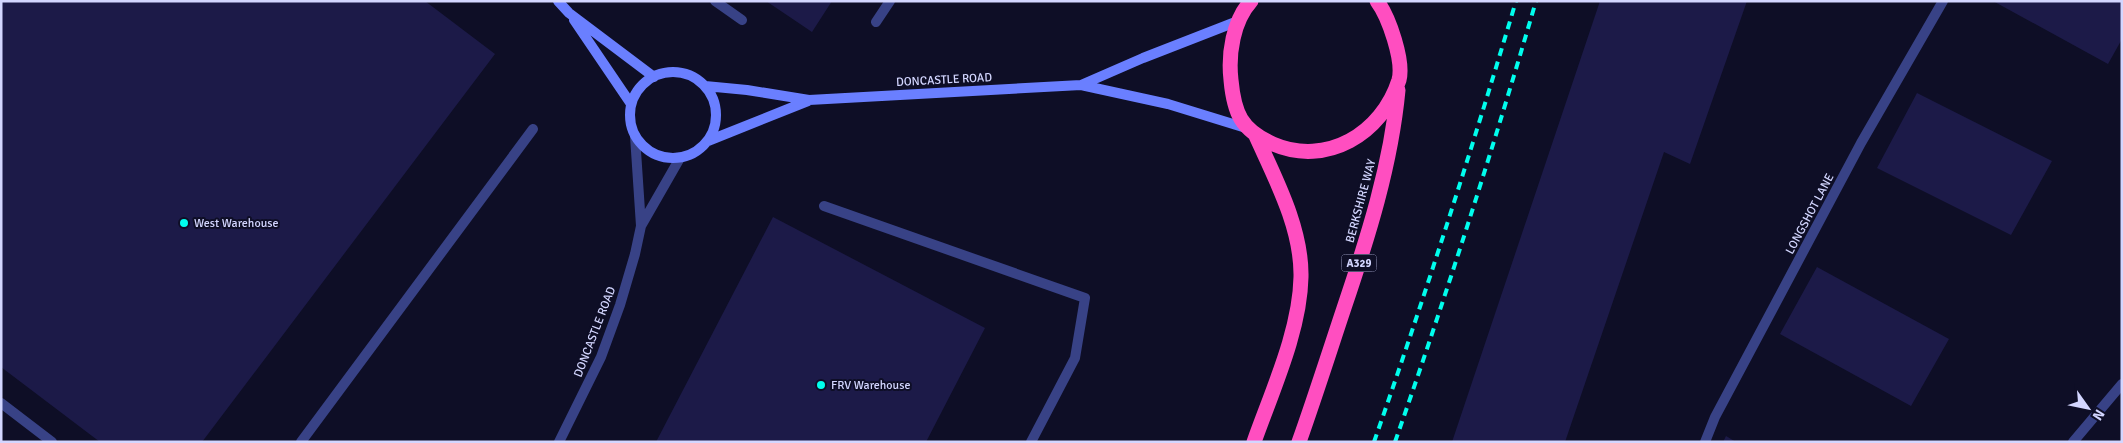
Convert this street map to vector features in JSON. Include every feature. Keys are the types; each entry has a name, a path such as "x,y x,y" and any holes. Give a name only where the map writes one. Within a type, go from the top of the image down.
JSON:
{"highway":[{"name":"A329","path":"1251,132 1286,150 1300,153 1333,149 1347,143 1375,120 1388,104 1399,79 1395,40 1377,1"},
{"path":"1244,8 1231,53 1230,76 1233,99 1239,117 1251,132 1275,178 1294,230 1301,277 1297,307 1289,342 1254,442"},
{"name":"BERKSHIRE WAY","path":"1299,442 1358,267 1384,178 1395,124 1399,79"}],"street":[{"path":"558,1 569,12 654,77"},
{"path":"715,1 742,20"},
{"path":"876,22 890,1"},
{"name":"LONGSHOT LANE","path":"1705,442 1715,417 1861,143 1943,1"},
{"name":"DONCASTLE ROAD","path":"1081,85 1143,58 1244,8"},
{"path":"569,12 631,104"},
{"path":"667,72 681,72 695,77 705,86 713,99 716,113 714,128 708,141 700,149 680,158 667,158 654,154 643,147 635,136 630,115 631,104 644,83 654,77 667,72"},
{"name":"DONCASTLE ROAD","path":"705,86 747,90 809,100 1081,85 1168,104 1251,132"},
{"name":"DONCASTLE ROAD","path":"708,141 809,100"},
{"path":"301,442 533,129"},
{"name":"DONCASTLE ROAD","path":"559,442 600,357 620,305 635,254 641,226 635,136"},
{"name":"DONCASTLE ROAD","path":"641,226 680,158"},
{"path":"824,206 1085,298 1075,358 1031,442"},
{"path":"2073,442 2122,384"},
{"path":"1,403 52,442"}],"building":[{"name":"West Warehouse","path":"1,1 425,1 495,54 202,442 100,442 1,367"},
{"path":"766,1 832,1 812,32"},
{"path":"1600,1 1747,1 1690,164 1664,152 1565,442 1452,442"},
{"path":"1993,1 2122,1 2122,39 2108,64"},
{"path":"1917,93 2052,161 2011,235 1877,168"},
{"name":"FRV Warehouse","path":"773,217 985,328 926,442 656,442"},
{"path":"1817,267 1949,339 1911,406 1780,334"},
{"path":"1726,436 1736,442 1723,442"}],"railway":[{"path":"1374,442 1448,222 1516,1"},
{"path":"1395,442 1468,222 1536,1"}],"place":[{"name":"West Warehouse","path":"184,223"},
{"name":"FRV Warehouse","path":"821,385"}]}
